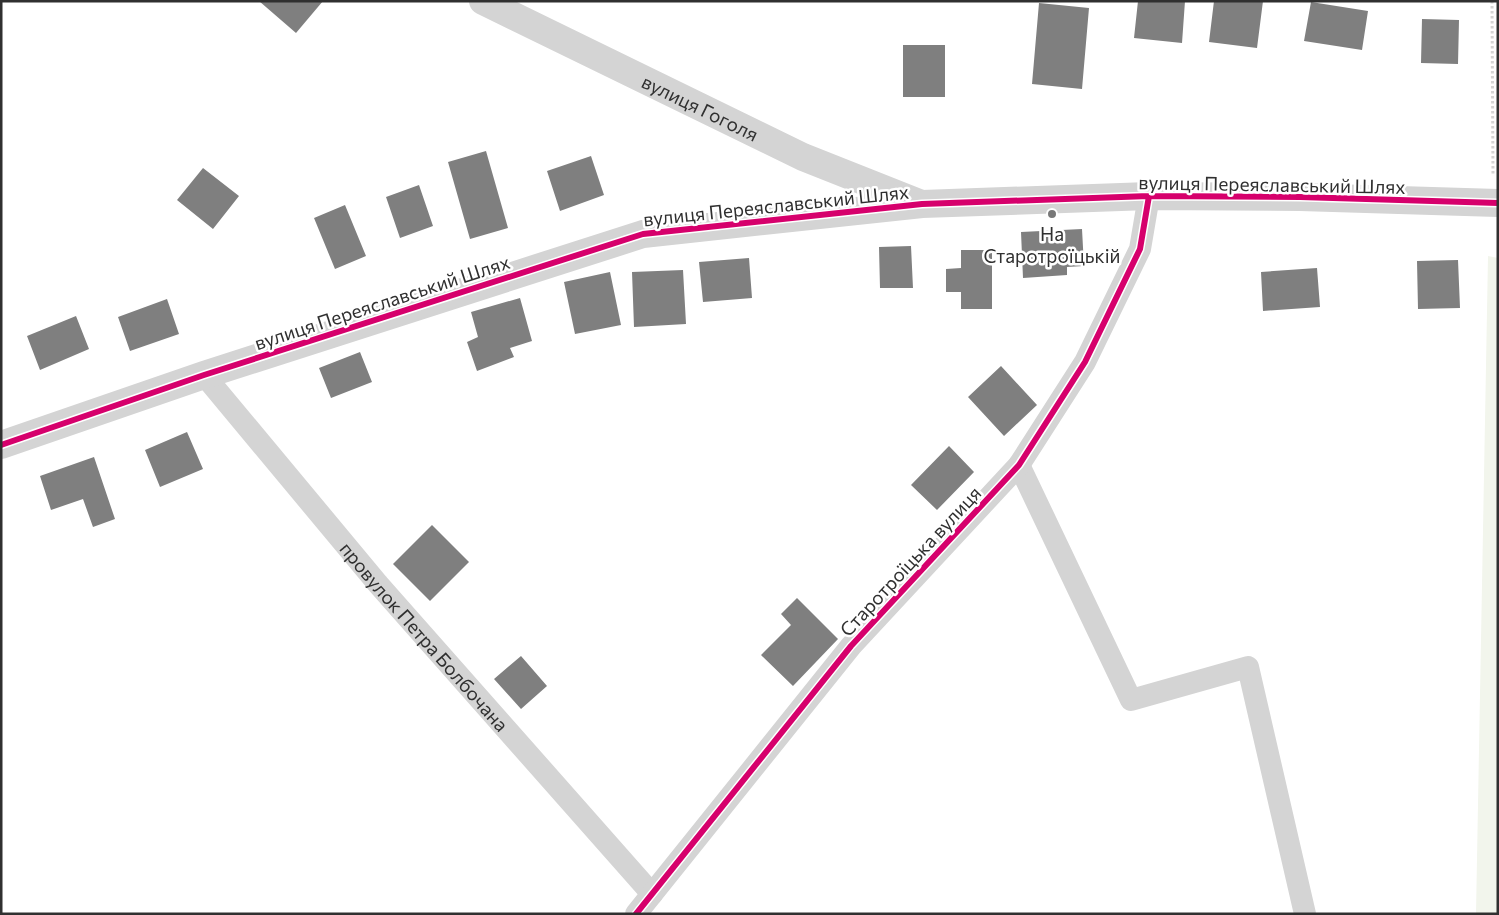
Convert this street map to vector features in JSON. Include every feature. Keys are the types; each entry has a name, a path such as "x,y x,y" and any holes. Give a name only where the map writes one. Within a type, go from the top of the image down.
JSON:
{"street":[{"name":"вулиця Гоголя","path":"483,1 803,157 922,204"},
{"name":"вулиця Переяславський Шлях","path":"1,445 204,375 643,234 922,204 1149,196 1300,197 1496,192"},
{"name":"Старотроїцька вулиця","path":"636,914 851,646 1019,465 1085,362 1140,249 1149,196"},
{"name":"провулок Петра Болбочана","path":"204,375 378,584 652,894"},
{"path":"1019,465 1131,700 1248,667 1305,914"}],"path":[{"path":"1492,1 1492,172 1496,192"}],"shaded area":[{"path":"1488,256 1498,258 1498,914 1476,914"}],"building":[{"path":"259,1 323,1 296,33"},
{"path":"1138,1 1185,1 1182,43 1134,38"},
{"path":"1214,1 1263,1 1257,48 1209,42"},
{"path":"1311,2 1368,11 1362,50 1304,41"},
{"path":"1039,3 1089,8 1082,89 1032,84"},
{"path":"1422,19 1459,20 1458,64 1421,63"},
{"path":"903,45 945,45 945,97 903,97"},
{"path":"486,151 508,228 470,239 448,162"},
{"path":"591,156 604,195 560,211 547,171"},
{"path":"203,168 239,196 213,229 177,200"},
{"path":"419,185 433,226 400,238 386,197"},
{"path":"345,205 366,256 335,269 314,218"},
{"path":"1082,229 1084,266 1067,267 1067,275 1023,278 1021,232"},
{"path":"911,246 913,288 880,288 879,247"},
{"path":"961,250 992,250 992,309 961,309 961,292 946,292 946,269 961,268"},
{"path":"749,258 752,298 703,302 699,262"},
{"path":"1458,260 1460,308 1418,309 1417,261"},
{"path":"1317,268 1320,307 1263,311 1261,272"},
{"path":"683,270 686,324 634,327 632,272"},
{"path":"610,272 621,325 575,334 564,282"},
{"path":"520,298 532,341 510,348 514,357 477,371 467,342 478,337 471,312"},
{"path":"167,299 179,334 130,351 118,317"},
{"path":"76,316 89,349 40,370 27,336"},
{"path":"360,352 372,382 331,398 319,368"},
{"path":"1001,366 1037,405 1004,436 968,397"},
{"path":"187,432 203,469 160,487 145,450"},
{"path":"949,446 974,472 937,510 911,485"},
{"path":"94,457 115,519 93,527 83,499 51,510 40,476"},
{"path":"432,525 469,562 430,601 393,564"},
{"path":"797,598 838,639 793,686 761,655 791,625 781,614"},
{"path":"521,656 547,686 521,709 494,679"}],"cycle path":[{"path":"1,445 204,375 643,234 922,204 1149,196 1300,197 1498,203"},
{"path":"636,914 851,646 1019,465 1085,362 1140,249 1149,196"}],"place":[{"name":"На Старотроїцькій","path":"1052,214"}]}
